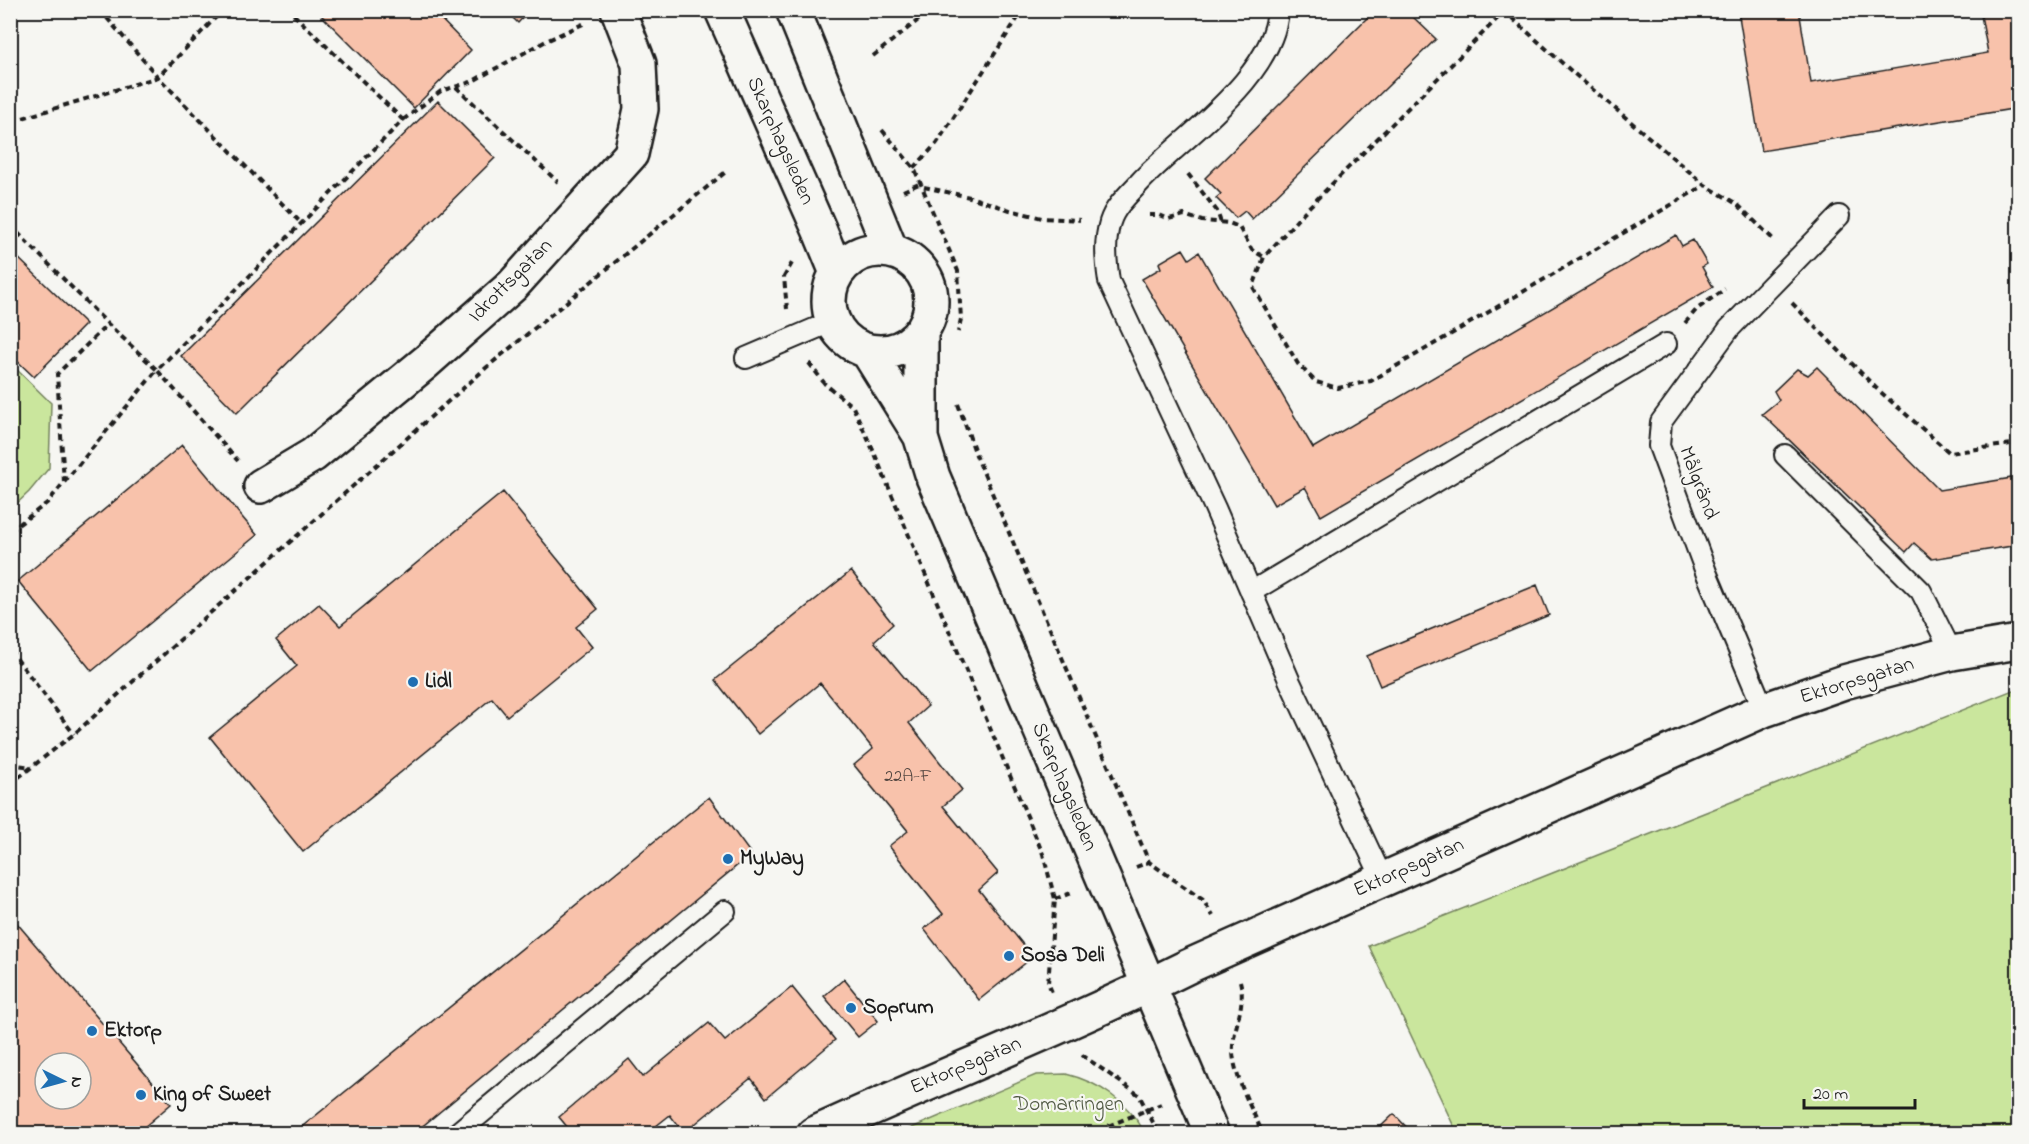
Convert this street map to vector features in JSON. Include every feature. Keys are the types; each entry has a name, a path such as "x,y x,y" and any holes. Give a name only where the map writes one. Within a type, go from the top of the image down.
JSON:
{"street":[{"name":"Skarphagsleden","path":"722,10 837,273"},
{"path":"793,10 891,251"},
{"name":"Idrottsgatan","path":"261,486 313,455 426,362 513,285 631,154 641,109 639,64 606,15"},
{"path":"879,250 891,251 916,264 928,282 932,302 928,323 921,335 898,350 868,352 854,347 833,321 828,305 830,290 837,273 862,253 879,250"},
{"name":"Skarphagsleden","path":"921,335 921,438"},
{"name":"Skarphagsleden","path":"868,352 921,438 933,477 1212,1134"},
{"name":"Ektorpsgatan","path":"814,1134 1764,710 1844,682 1952,653 2019,642"}],"lane":[{"path":"1278,10 1266,52 1240,87 1124,200 1113,217 1106,239 1105,259 1109,281 1210,497 1290,682 1383,880"},
{"name":"Målgränd","path":"1764,710 1706,572 1659,446 1661,422 1729,329 1839,216"},
{"path":"747,358 833,321"},
{"path":"1251,592 1666,344"},
{"path":"1785,455 1921,591 1952,653"},
{"path":"456,1134 725,911"}],"path":[{"path":"10,17 16,10"},
{"path":"100,10 158,77 301,224"},
{"path":"13,121 158,77 223,10"},
{"path":"289,10 403,120"},
{"path":"873,56 931,10"},
{"path":"956,340 961,319 958,271 914,168 937,143 1023,10"},
{"path":"1706,185 1371,381 1338,388 1316,382 1298,364 1253,287 1264,257 1304,212 1505,11 1578,77 1706,185 1737,204 1796,260"},
{"path":"10,531 47,503 157,370 403,120 441,92 471,82 546,41 606,15"},
{"path":"455,87 583,205"},
{"path":"1169,154 1194,180 1217,211 1221,222"},
{"path":"10,784 74,734 488,367 729,170"},
{"path":"923,187 970,197 1042,218 1159,215 1169,219 1184,215 1202,221 1221,222 1239,227 1252,250 1264,257"},
{"path":"10,225 157,370 261,486"},
{"path":"790,254 792,264 784,277 785,302 795,337 808,362 825,384 853,407 1043,854 1055,899 1048,983 1080,1053 1140,1095 1159,1134"},
{"path":"1773,285 1876,388 1950,453 2019,442"},
{"path":"64,483 57,374 108,324"},
{"path":"956,398 976,455 1149,862 1203,900 1216,920 1241,985 1240,1017 1233,1046 1237,1072 1263,1134"},
{"path":"10,650 74,734"},
{"path":"10,764 31,767"},
{"path":"1089,1134 1148,1109"}],"green space":[{"path":"11,364 51,403 49,468 11,509"},
{"path":"2018,688 2018,1133 1457,1133 1369,946"},
{"name":"Domarringen","path":"1066,1074 1090,1082 1112,1095 1131,1112 1145,1133 900,1133 1036,1075"}],"building":[{"path":"316,10 432,10 471,50 414,108"},
{"path":"505,10 530,10 518,23"},
{"path":"1365,10 1417,10 1412,16 1436,39 1252,219 1245,211 1236,218 1216,198 1221,194 1205,178 1370,15"},
{"path":"1738,10 1799,10 1811,83 1988,53 1980,10 2018,10 2018,108 1761,151"},
{"path":"438,101 495,158 237,413 181,356"},
{"path":"1676,235 1682,246 1693,240 1707,264 1702,267 1713,287 1321,516 1305,487 1274,505 1142,279 1161,268 1159,263 1183,249 1189,259 1199,252 1313,448"},
{"path":"10,250 86,324 34,377 10,354"},
{"path":"1817,367 1939,490 2018,477 2018,545 1932,559 1914,543 1906,552 1762,414 1779,400 1774,391 1797,369 1808,375"},
{"path":"182,445 257,535 92,671 18,581"},
{"name":"Lidl","path":"503,492 598,609 576,627 592,647 507,716 492,698 303,852 210,737 297,666 276,640 319,604 340,626"},
{"path":"851,571 893,624 874,641 928,706 909,723 962,790 943,806 998,873 979,890 1033,957 979,1000 924,929 943,914 889,846 908,831 854,765 873,749 820,683 758,734 715,680"},
{"path":"1537,585 1549,615 1380,686 1367,656"},
{"path":"709,797 751,854 413,1134 293,1134"},
{"path":"10,915 171,1104 136,1134 10,1134"},
{"name":"Soprum","path":"844,979 878,1021 858,1037 824,996"},
{"path":"792,987 835,1040 766,1098 751,1078 684,1133 670,1115 646,1134 573,1134 559,1117 629,1059 643,1077 709,1023 725,1041"},
{"path":"1394,1114 1413,1134 1373,1134"}],"place":[{"name":"Lidl","path":"413,682"},
{"name":"MyWay","path":"728,859"},
{"name":"Sosa Deli","path":"1009,956"},
{"name":"Soprum","path":"851,1008"},
{"name":"Ektorp","path":"92,1031"},
{"name":"King of Sweet","path":"141,1095"}]}
